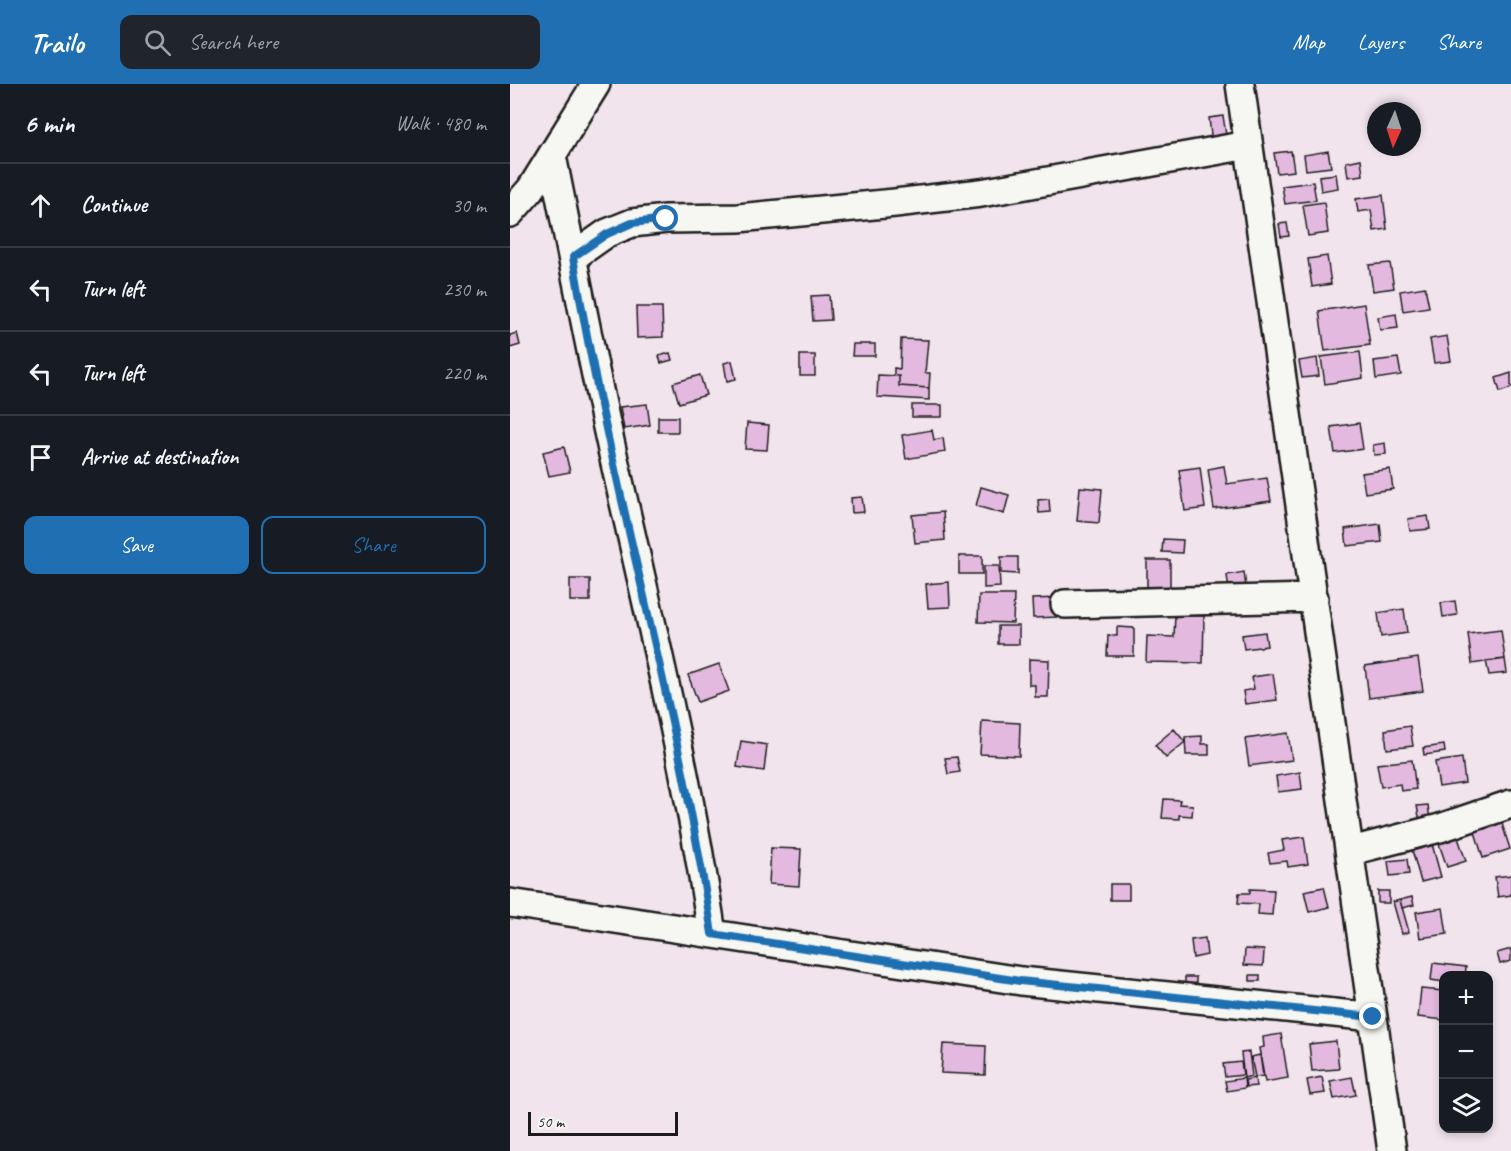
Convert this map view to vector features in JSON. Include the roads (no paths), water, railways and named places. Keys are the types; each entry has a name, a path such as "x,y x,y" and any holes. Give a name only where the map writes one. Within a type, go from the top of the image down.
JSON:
{"street":[{"path":"510,213 531,189 596,84"},
{"path":"1240,84 1392,1151"},
{"path":"573,257 607,234 632,223 666,219 738,218 981,193 1248,145"},
{"path":"552,156 611,447 676,735 702,863 712,934"},
{"path":"1065,604 1314,598"},
{"path":"1351,851 1440,828 1511,804"},
{"path":"510,903 1020,981 1373,1017"}]}
